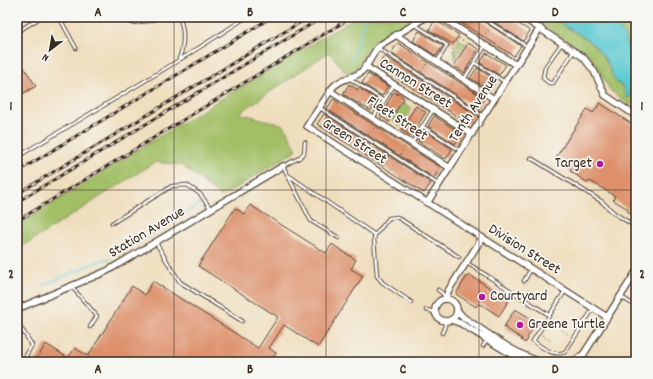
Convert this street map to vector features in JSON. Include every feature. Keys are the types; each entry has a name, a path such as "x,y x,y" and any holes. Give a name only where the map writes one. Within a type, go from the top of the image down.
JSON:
{"street":[{"name":"Green Street","path":"426,17 377,48 359,73 338,82 330,91 307,126 427,203"},
{"path":"440,17 516,65"},
{"path":"522,17 584,57 591,66 605,95 636,116"},
{"name":"Tenth Avenue","path":"427,203 540,28"},
{"path":"396,36 494,99"},
{"name":"Cannon Street","path":"365,66 394,85 435,108 472,134"},
{"name":"Fleet Street","path":"330,91 409,144 450,168"},
{"name":"Station Avenue","path":"17,309 107,271 283,166"},
{"name":"Division Street","path":"427,203 607,318"},
{"path":"446,299 448,291 482,238"},
{"path":"580,362 636,272"},
{"path":"524,362 488,337 463,317 451,300 441,300 435,308 435,312 439,319 460,323 488,337 522,354 541,362"},
{"path":"448,321 455,316 457,310"},
{"path":"574,362 585,352"}],"lane":[{"path":"17,32 41,17"},
{"path":"59,17 76,48"},
{"path":"132,23 148,21 160,17"},
{"path":"179,17 183,37 179,59"},
{"path":"17,157 221,34 242,20 243,17"},
{"path":"481,17 528,47"},
{"path":"414,24 448,46 437,62"},
{"path":"562,43 545,67 543,78 549,83 553,83 574,50"},
{"path":"464,80 486,46"},
{"path":"377,48 484,116"},
{"path":"475,63 505,82"},
{"path":"348,77 353,82 384,101"},
{"path":"374,121 394,85"},
{"path":"319,108 439,184"},
{"path":"409,144 435,108"},
{"path":"422,126 461,151"},
{"path":"304,142 304,153 299,158 283,166 310,221 339,238"},
{"path":"531,158 601,201 614,213 636,226"},
{"path":"288,175 375,235"},
{"path":"112,223 172,186 187,186 200,194 211,209"},
{"path":"412,302 383,283 377,276 374,239 375,235 389,218 397,217 459,257"},
{"path":"156,242 180,282 242,321"},
{"path":"466,262 549,315"},
{"path":"524,281 531,269"},
{"path":"71,286 97,316 90,327"},
{"path":"438,290 446,299"},
{"path":"565,291 532,341 548,351 555,353 561,353 567,350 593,309"},
{"path":"621,296 636,306"},
{"path":"426,310 435,312"},
{"path":"442,333 448,321"},
{"path":"17,322 32,345 24,359"},
{"path":"483,346 488,337"}],"path":[{"path":"494,22 497,17"},
{"path":"483,38 486,33 488,34 491,27"},
{"path":"456,61 452,56 452,50 461,35"},
{"path":"459,38 467,43"},
{"path":"454,64 469,40"},
{"path":"421,72 429,62"},
{"path":"413,90 418,78"},
{"path":"449,90 454,79"},
{"path":"435,108 446,96"},
{"path":"368,135 374,129 374,121"},
{"path":"358,153 365,141"},
{"path":"400,156 409,144"},
{"path":"389,172 398,162"},
{"path":"546,320 575,338"},
{"path":"538,332 551,341"}],"green space":[{"path":"356,17 415,17 370,45 356,69 346,73 329,52 239,113 284,125 297,150 221,197 182,165 155,162 17,250 17,226 139,149"},
{"path":"534,17 551,17 588,40 601,53 620,85 623,86 630,97 632,74 625,39 621,30 607,17 636,17 636,102 629,105 610,90 592,57 536,20"},
{"path":"459,39 466,43 455,59 453,52"},
{"path":"403,103 412,108 401,126 392,120"}],"water":[{"path":"551,17 607,17 621,30 626,41 633,80 633,85 630,88 630,97 627,98 623,86 617,83 606,60 595,46"}],"building":[{"path":"452,17 478,17 521,46 514,56"},
{"path":"486,17 508,17 530,31 523,41"},
{"path":"435,20 459,35 453,44 429,30"},
{"path":"419,31 443,46 436,56 413,41"},
{"path":"398,43 484,98 478,109 391,53"},
{"path":"468,43 478,49 464,73 454,66"},
{"path":"486,53 506,65 499,75 480,63"},
{"path":"384,56 475,114 469,124 378,66"},
{"path":"17,57 36,86 17,97"},
{"path":"477,68 496,80 490,90 470,78"},
{"path":"368,74 388,86 382,96 362,83"},
{"path":"349,84 358,90 359,88 378,100 371,111 343,94"},
{"path":"394,92 404,98 389,122 380,116"},
{"path":"333,99 440,167 434,178 327,109"},
{"name":"Target","path":"600,103 636,127 636,216 613,200 615,196 590,181 588,183 570,171 571,169 555,159 587,109 593,113"},
{"path":"416,106 426,112 411,136 401,130"},
{"path":"324,114 431,183 424,193 317,124"},
{"path":"434,116 462,134 455,144 428,126"},
{"path":"425,131 452,149 446,159 418,141"},
{"path":"250,205 326,253 332,244 356,260 351,269 363,276 318,347 284,325 269,348 276,353 270,362 35,362 46,344 68,358 75,348 88,356 132,286 145,295 153,281 258,348 278,317 198,266 235,208 244,214"},
{"name":"Courtyard","path":"470,275 509,300 499,316 479,303 476,307 456,294 467,276 468,277"},
{"name":"Greene Turtle","path":"515,309 537,322 525,343 521,340 522,339 504,327"}],"waterway":[{"path":"351,62 366,17"},
{"path":"136,244 201,203"},
{"path":"44,285 105,259 111,260"},
{"path":"17,297 28,292"}],"railway":[{"path":"17,172 272,17"},
{"path":"17,194 309,17"},
{"path":"17,202 323,17"},
{"path":"17,221 352,17"}],"place":[{"name":"Target","path":"600,164"},
{"name":"Courtyard","path":"482,297"},
{"name":"Greene Turtle","path":"520,325"}]}
